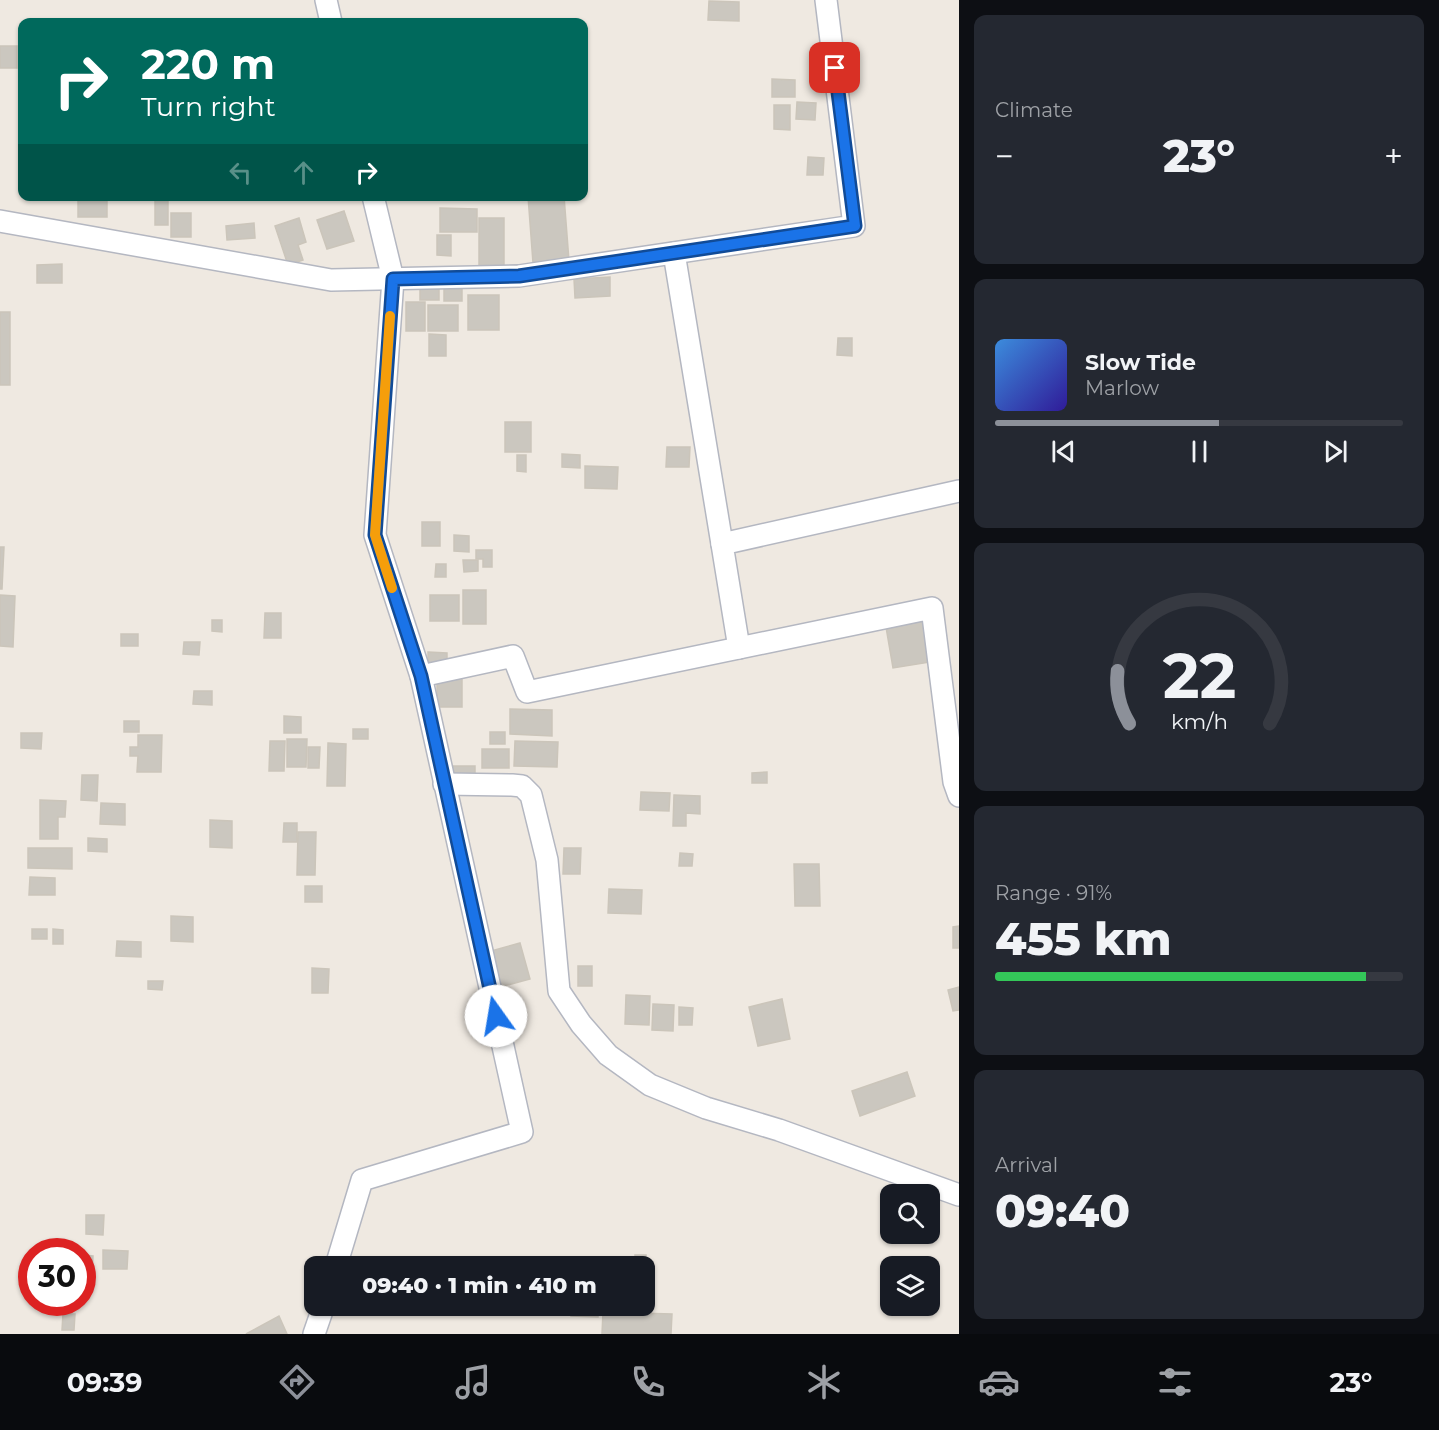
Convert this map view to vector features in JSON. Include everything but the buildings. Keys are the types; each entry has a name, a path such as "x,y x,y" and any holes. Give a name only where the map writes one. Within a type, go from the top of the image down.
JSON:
{"street":[{"path":"326,0 330,18"},
{"path":"0,221 331,280 519,276 855,226 826,0"},
{"path":"339,1256 362,1180 522,1131 421,676 375,535 393,279 373,201"},
{"path":"674,253 739,648"},
{"path":"722,544 959,491"},
{"path":"421,676 513,656 527,692 932,608 954,782 959,796"},
{"path":"444,784 522,786 531,795 547,860 559,991 581,1024 608,1055 650,1085 706,1108 779,1130 959,1195"},
{"path":"315,1334 321,1316"}],"slow traffic":[{"path":"390,316 375,535 392,588"}],"route":[{"path":"496,1016 421,676 375,535 393,279 519,276 855,226 835,68"}]}
